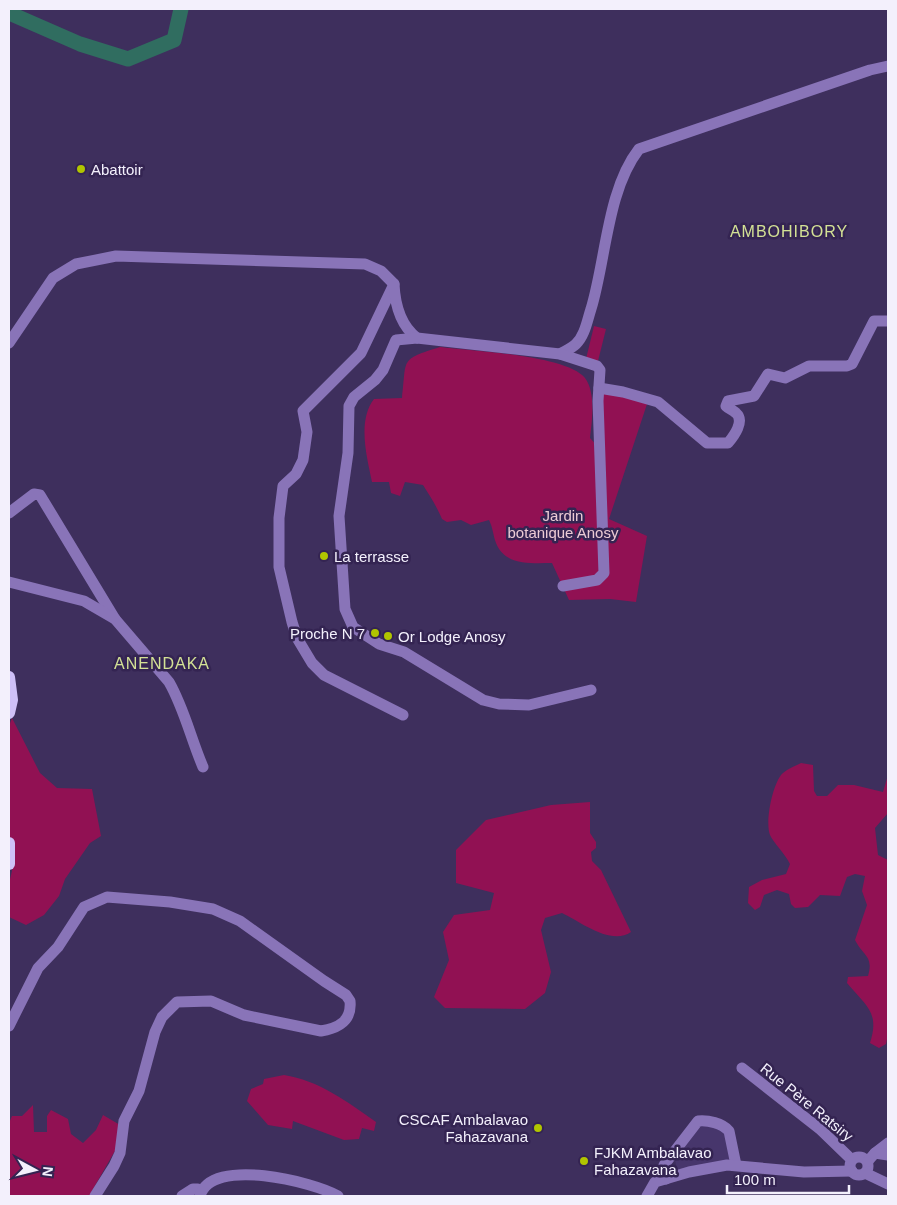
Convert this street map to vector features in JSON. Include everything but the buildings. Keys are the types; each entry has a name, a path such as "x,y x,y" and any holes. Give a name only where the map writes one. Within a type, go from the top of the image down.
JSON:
{"main road":[{"path":"9,677 12,700 9,713"},
{"path":"9,843 9,864"}],"street":[{"path":"560,354 575,345 584,332 594,298 615,204 628,162 639,149 861,73 888,66"},
{"path":"9,343 53,278 76,264 116,256 365,264 382,271 394,284 395,304 408,331 417,338"},
{"path":"394,284 367,345 303,411 307,432 303,460 296,474 283,486 279,518 279,567 297,638 312,663 324,675 403,716"},
{"path":"598,388 623,392 658,402 707,443 728,443 736,434 739,421 738,414 726,406 728,401 754,396 768,374 785,378 809,366 847,366 852,364 874,321 888,321"},
{"path":"562,586 597,580 604,573 598,388 600,370 597,366 560,354 417,338 396,340 383,370 375,380 354,397 349,406 348,453 339,516 345,609 352,627 379,644 404,652 483,700 499,704 529,705 591,690"},
{"path":"9,513 34,494 40,495 115,618 169,682 176,694 192,742 203,767"},
{"path":"9,582 84,601 115,618"},
{"path":"9,1026 38,968 58,947 84,907 107,897 170,902 213,909 240,921 324,981 346,994 350,1001 349,1018 343,1024 321,1031 244,1015 211,1001 177,1002 162,1017 155,1032 139,1090 124,1121 120,1153 95,1196"},
{"name":"Rue Père Ratsiry","path":"742,1068 821,1130 852,1165"},
{"path":"661,1181 664,1165 698,1121 705,1120 726,1127 729,1131 736,1165"},
{"path":"852,1165 858,1175 864,1173 869,1167 871,1157 888,1143"},
{"path":"647,1196 661,1181 689,1172 736,1165 804,1172 852,1165 860,1156 888,1155"},
{"path":"864,1173 888,1184"},
{"path":"182,1196 198,1188 200,1194 218,1180 229,1176 250,1174 310,1184 325,1188 338,1196"}],"shaded area":[{"path":"707,1123 725,1132 730,1162 678,1173 674,1156 700,1125"}],"green space":[{"path":"594,326 606,329 598,361 586,359"},
{"name":"Jardin botanique Anosy","path":"440,347 517,355 559,364 575,370 585,378 591,391 592,424 590,438 600,449 602,390 647,404 609,519 647,536 636,602 610,599 569,600 552,563 520,562 506,556 496,543 489,520 471,525 461,520 447,522 442,519 423,485 405,482 400,496 391,493 389,482 372,482 365,439 366,418 369,408 374,399 402,398 405,368 408,362 417,355"},
{"path":"12,718 40,773 57,788 92,789 101,836 90,843 65,879 59,896 44,915 26,925 9,917 9,883 12,871 9,833 9,726"},
{"path":"801,763 813,765 814,791 817,796 827,796 838,785 854,785 883,792 888,775 888,813 875,828 878,855 888,860 888,1034 886,1044 879,1048 870,1043 873,1032 872,1016 865,1004 847,983 848,977 868,976 869,960 855,940 867,905 862,891 865,876 855,874 847,877 840,896 820,895 808,907 795,908 791,904 789,894 777,890 764,895 760,907 755,910 748,903 749,887 762,880 786,874 790,864 770,835 768,822 772,796 778,780 781,775"},
{"path":"590,802 590,833 596,842 596,848 591,852 592,861 601,870 631,932 623,936 605,935 562,913 545,918 541,930 551,972 545,993 525,1009 445,1008 434,997 449,960 443,932 454,915 490,910 494,893 456,883 456,850 486,820 551,805"},
{"path":"284,1075 321,1087 344,1100 376,1122 374,1131 362,1128 359,1139 344,1140 293,1121 292,1129 268,1125 247,1101 251,1089 263,1084 264,1079"},
{"path":"33,1105 34,1132 47,1132 47,1116 51,1110 68,1119 71,1134 83,1143 96,1130 103,1115 120,1125 116,1149 89,1196 11,1196 9,1194 9,1123 12,1116 22,1116"}],"waterway":[{"path":"9,13 80,44 128,59 174,40 181,9"}],"place":[{"name":"Abattoir","path":"81,169"},
{"name":"La terrasse","path":"324,556"},
{"name":"Proche N 7","path":"375,633"},
{"name":"Or Lodge Anosy","path":"388,636"},
{"name":"CSCAF Ambalavao Fahazavana","path":"538,1128"},
{"name":"FJKM Ambalavao Fahazavana","path":"584,1161"}],"district":[{"name":"AMBOHIBORY","path":"789,231"},
{"name":"ANENDAKA","path":"162,663"}]}
